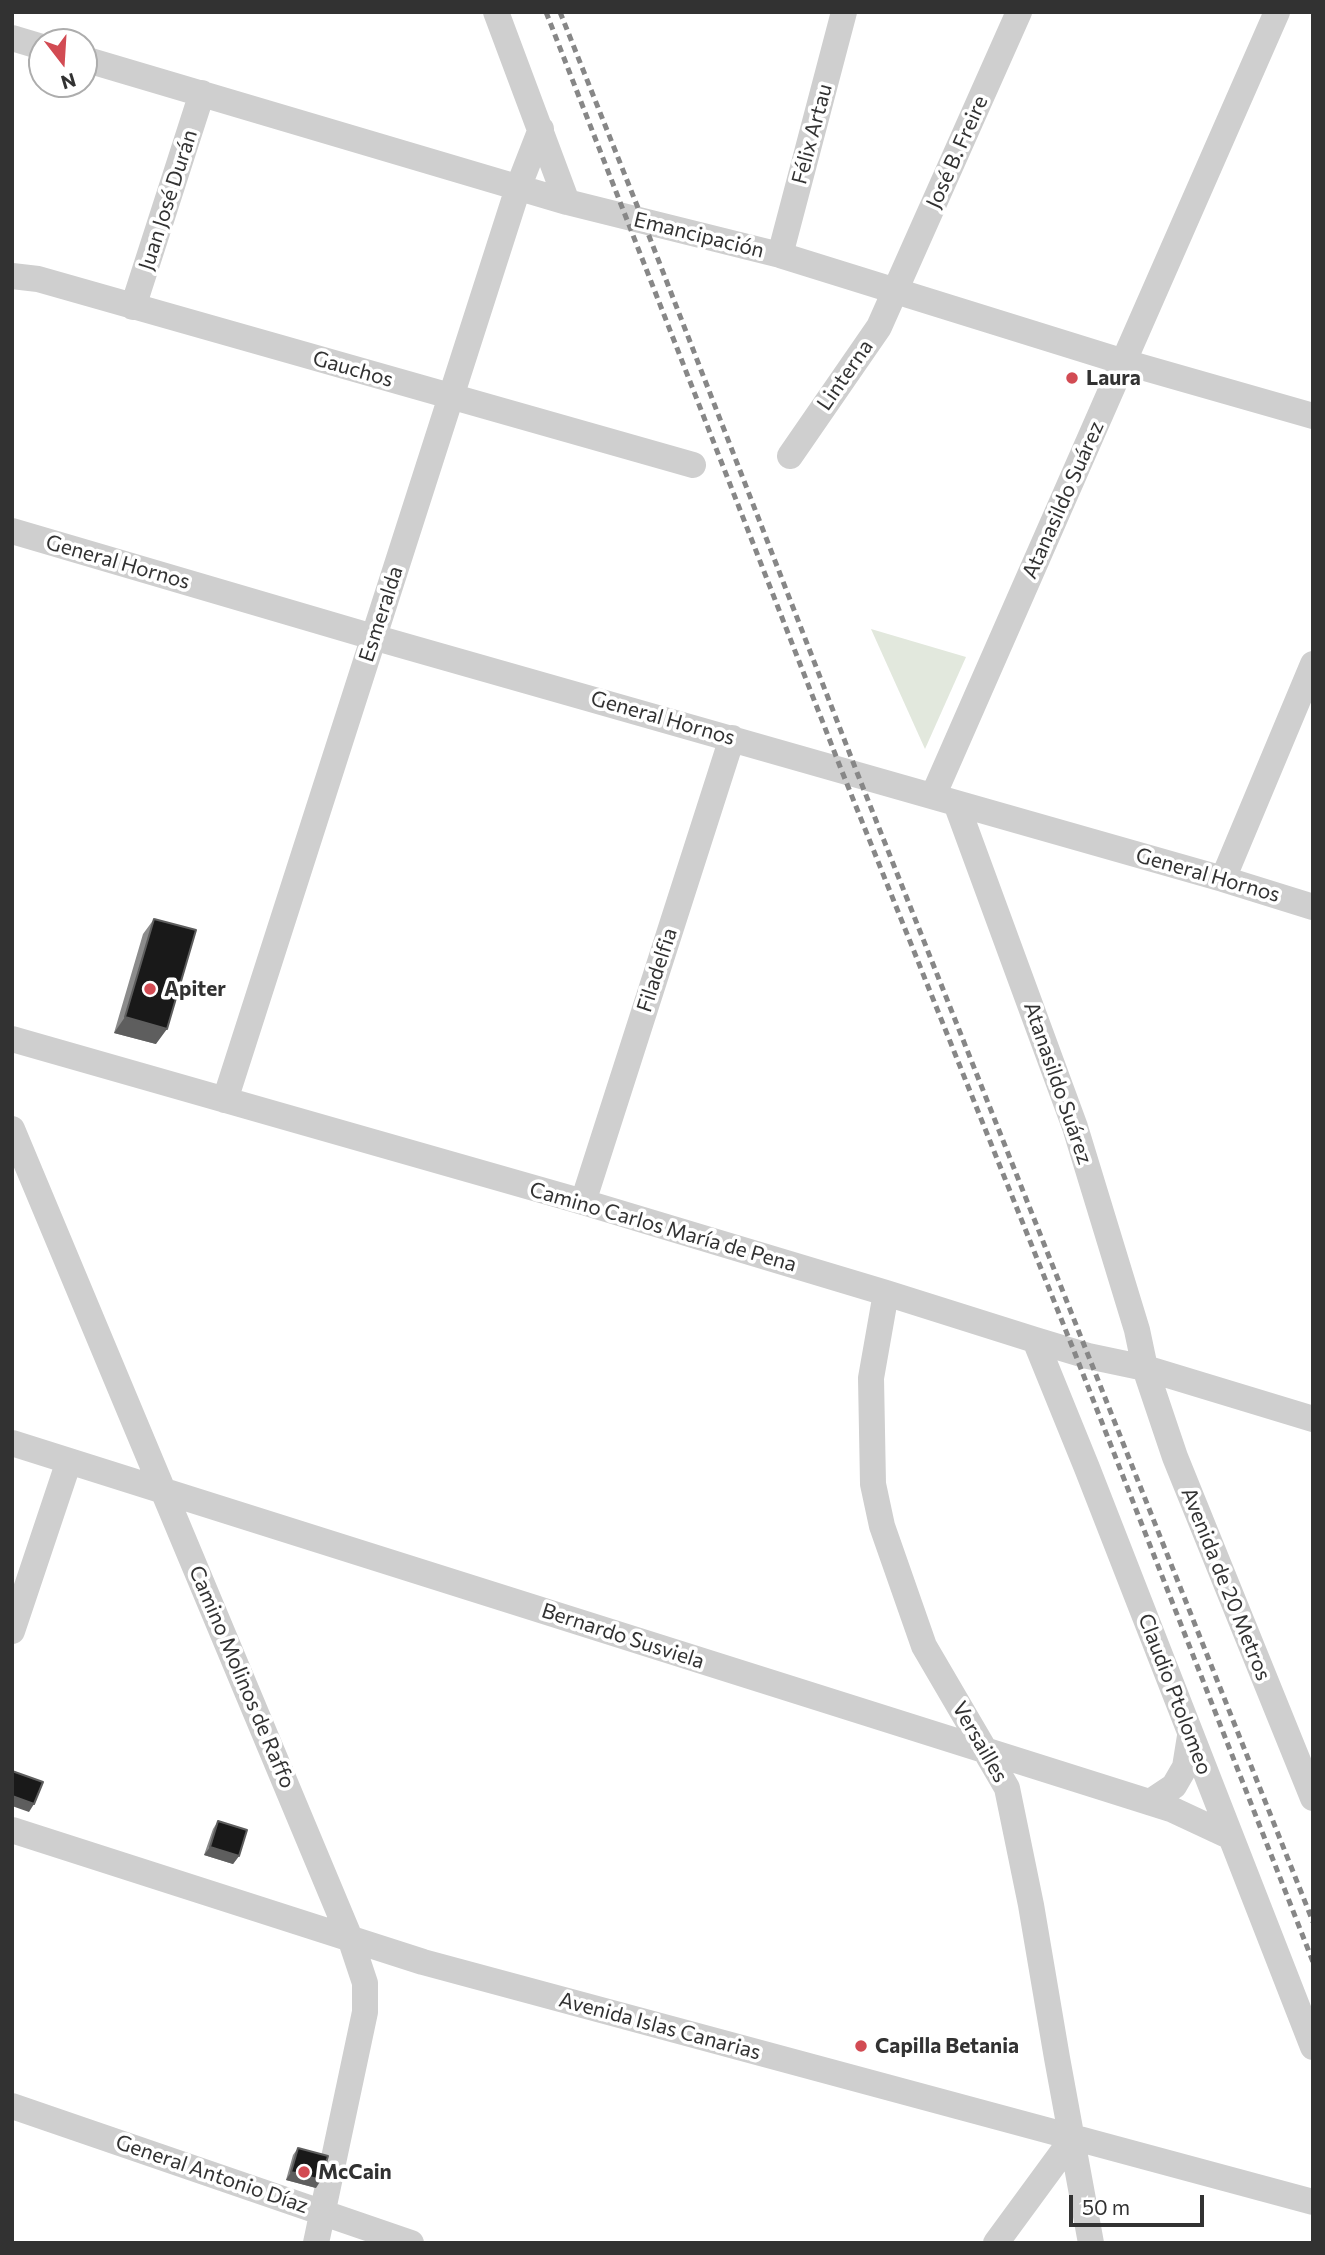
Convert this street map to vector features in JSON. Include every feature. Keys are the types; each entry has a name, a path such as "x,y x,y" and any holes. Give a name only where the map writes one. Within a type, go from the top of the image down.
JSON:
{"street":[{"path":"496,12 567,202"},
{"name":"Félix Artau","path":"780,255 844,12"},
{"name":"José B. Freire","path":"894,291 1019,12"},
{"name":"Atanasildo Suárez","path":"1145,1368 1137,1330 1075,1127 945,800 1124,362 1277,12"},
{"name":"Emancipación","path":"98,63 567,202 780,255 1124,362 1313,416"},
{"name":"Juan José Durán","path":"133,307 202,93"},
{"name":"Esmeralda","path":"225,1100 518,188 541,129"},
{"name":"Gauchos","path":"12,276 38,279 693,465"},
{"name":"Linterna","path":"790,456 879,327 894,291"},
{"name":"General Hornos","path":"12,531 1313,907"},
{"path":"1223,879 1313,664"},
{"name":"Filadelfia","path":"583,1202 732,738"},
{"name":"Camino Carlos María de Pena","path":"12,1039 583,1202 1088,1356 1145,1368 1313,1419"},
{"name":"Camino Molinos de Raffo","path":"12,1129 350,1938 365,1983 365,2012 316,2243"},
{"name":"Versailles","path":"886,1293 871,1378 873,1484 877,1505 924,1646 1007,1788 1031,1905 1091,2243"},
{"name":"Claudio Ptolomeo","path":"1035,1340 1313,2047"},
{"name":"Avenida de 20 Metros","path":"1145,1368 1175,1457 1313,1798"},
{"name":"Bernardo Susviela","path":"12,1443 1150,1802 1231,1837"},
{"path":"12,1631 69,1461"},
{"path":"1150,1802 1174,1786 1185,1767 1191,1734"},
{"name":"Avenida Islas Canarias","path":"12,1830 423,1962 1313,2202"},
{"name":"General Antonio Díaz","path":"12,2106 411,2243"},
{"path":"996,2243 1073,2138"}],"shaded area":[{"path":"871,629 966,657 925,749"}],"building":[{"name":"Apiter","path":"154,919 196,930 167,1029 125,1017"},
{"path":"12,1771 43,1782 34,1804 12,1796"},
{"path":"218,1821 247,1830 239,1856 210,1847"},
{"path":"298,2148 328,2156 321,2180 291,2172"}],"railway":[{"path":"546,12 841,769 1074,1351 1313,1962"},
{"path":"560,12 858,775 1313,1922"}],"place":[{"name":"Laura","path":"1072,378"},
{"name":"Apiter","path":"150,989"},
{"name":"Capilla Betania","path":"861,2046"},
{"name":"McCain","path":"304,2172"}]}
